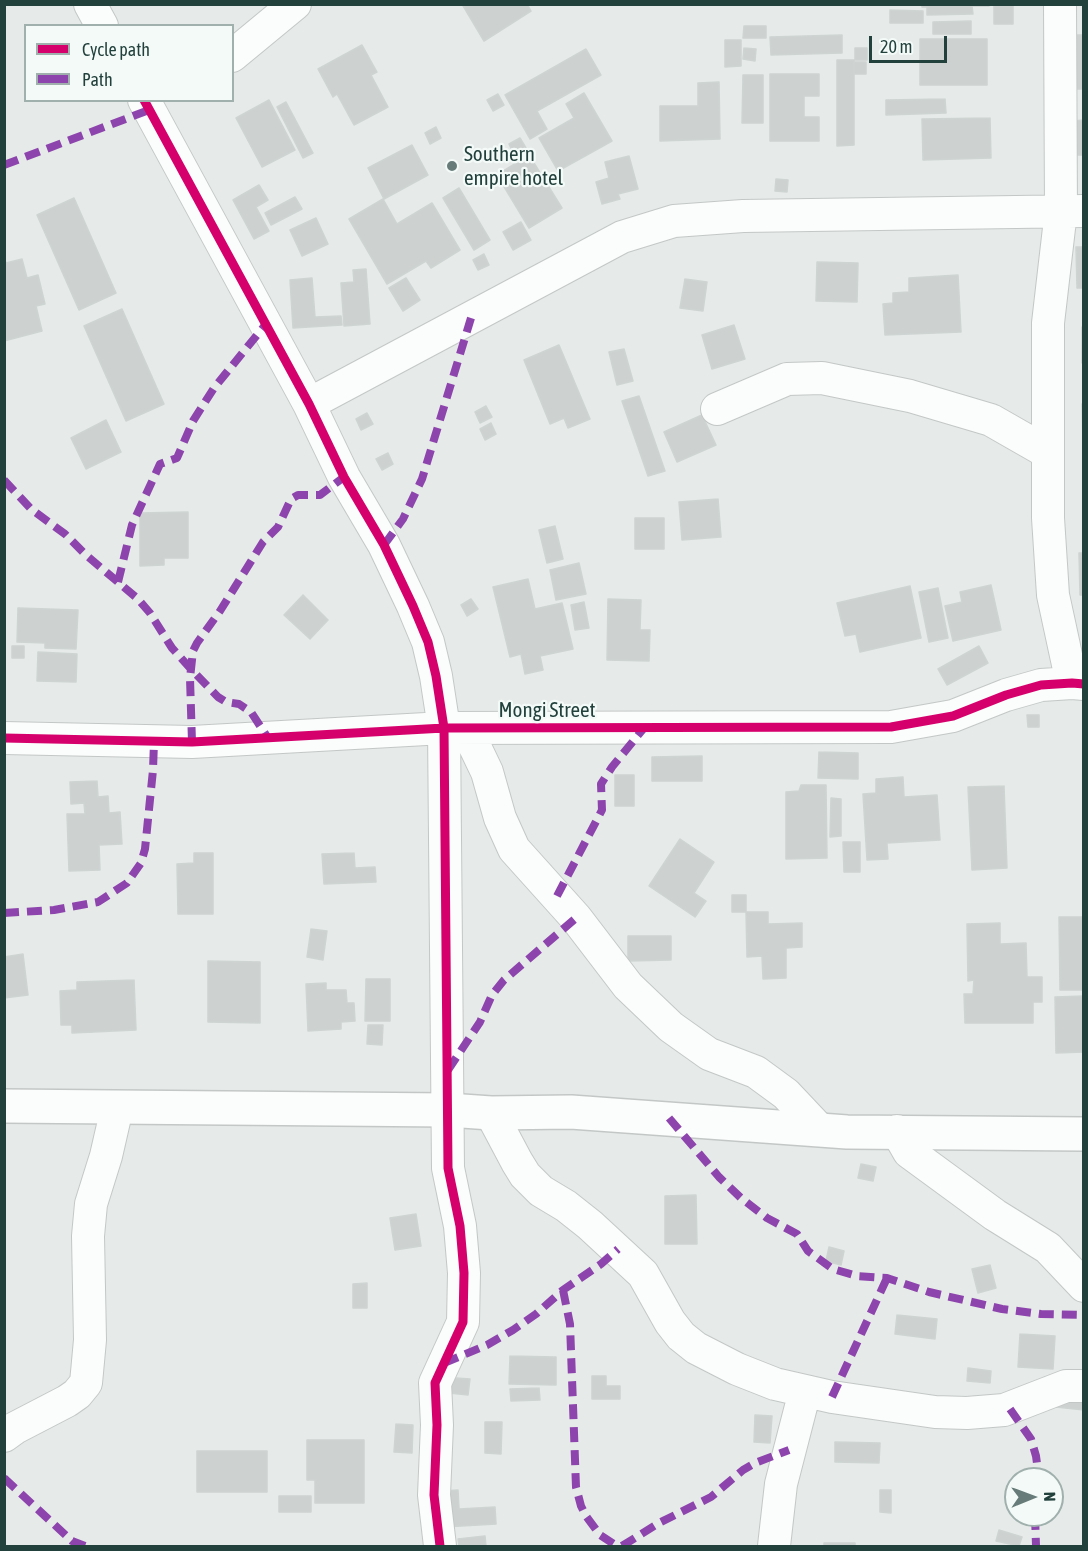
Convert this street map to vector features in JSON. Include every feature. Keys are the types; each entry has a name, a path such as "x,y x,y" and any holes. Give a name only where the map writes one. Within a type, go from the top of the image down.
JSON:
{"street":[{"path":"90,4 101,24"},
{"path":"234,54 295,4"},
{"path":"1060,4 1072,211 1048,323 1048,518 1053,595 1077,683"},
{"path":"152,104 309,404 344,477 384,545 428,642 436,676 455,728 487,772 500,818 514,849 576,918 628,986 671,1027 709,1054 756,1072 786,1094 819,1129"},
{"path":"309,404 622,237 674,221 743,216 1072,211"},
{"path":"717,409 787,379 822,378 910,396 991,420 1047,452"},
{"name":"Mongi Street","path":"4,738 192,742 455,728 891,727 953,716 1006,695 1041,685 1077,683"},
{"path":"440,1546 434,1495 437,1425 435,1383 463,1322 464,1283 460,1226 447,1168 455,728"},
{"path":"4,1106 448,1110 491,1113 571,1112 847,1132 1083,1134"},
{"path":"4,1436 67,1401 86,1383 90,1340 88,1236 91,1204 106,1156 117,1108"},
{"path":"491,1113 525,1175 541,1191 566,1206 590,1225 643,1274 670,1322 681,1336 696,1348 737,1369 776,1384 805,1391 895,1407 967,1413 1010,1409 1066,1386 1083,1386"},
{"path":"897,1131 909,1152 995,1215 1048,1248 1083,1286"},
{"path":"774,1546 781,1484 805,1391"}],"building":[{"path":"462,4 527,4 531,11 484,41"},
{"path":"922,4 989,4 989,6 972,6 973,14 927,15 927,7 922,7"},
{"path":"994,6 1013,6 1013,24 994,24"},
{"path":"890,10 923,11 923,23 890,23"},
{"path":"971,21 971,34 933,34 933,22"},
{"path":"744,26 766,26 766,38 743,38"},
{"path":"842,35 842,53 771,55 770,37"},
{"path":"1071,35 1084,35 1084,89 1073,89"},
{"path":"920,39 987,39 987,85 920,85"},
{"path":"725,40 741,40 741,66 725,67"},
{"path":"362,45 377,72 371,75 388,107 354,125 337,94 333,97 318,69"},
{"path":"744,48 756,49 755,61 743,59"},
{"path":"855,48 867,48 867,60 855,60"},
{"path":"586,49 601,75 537,111 547,129 530,139 505,95"},
{"path":"837,60 854,60 854,145 837,146"},
{"path":"854,62 866,62 866,74 854,74"},
{"path":"770,74 819,74 819,96 804,96 804,117 819,117 819,141 770,141"},
{"path":"743,75 763,75 763,123 742,123"},
{"path":"719,82 720,139 660,141 660,106 698,106 698,83"},
{"path":"584,93 612,141 558,171 539,138 574,118 566,104"},
{"path":"498,94 504,105 493,111 487,100"},
{"path":"945,99 946,113 886,115 886,100"},
{"path":"269,100 295,150 262,167 236,118"},
{"path":"286,102 313,153 303,158 277,107"},
{"path":"990,118 991,158 923,160 922,119"},
{"path":"1084,120 1084,155 1074,155 1072,121"},
{"path":"436,127 441,138 430,144 425,133"},
{"path":"520,138 526,148 514,155 509,144"},
{"path":"412,145 428,175 384,199 368,168"},
{"path":"529,155 562,208 529,228 497,175"},
{"path":"629,156 638,189 618,194 620,199 602,204 596,182 609,178 605,162"},
{"path":"776,179 788,180 787,192 775,191"},
{"path":"259,185 268,200 256,207 269,231 254,239 233,200"},
{"path":"459,188 490,240 474,250 443,198"},
{"path":"295,197 302,209 271,225 265,213"},
{"path":"74,198 116,293 79,310 37,215"},
{"path":"383,199 397,224 432,203 460,250 431,268 426,261 387,284 349,219"},
{"path":"316,218 328,244 302,256 290,230"},
{"path":"521,222 531,240 513,250 503,232"},
{"path":"1076,247 1084,247 1084,288 1077,288"},
{"path":"484,254 489,265 478,270 473,260"},
{"path":"4,257 6,263 22,259 27,278 38,275 45,304 36,306 42,331 4,341"},
{"path":"817,262 858,263 857,302 816,301"},
{"path":"366,269 370,324 344,326 341,283 354,282 353,270"},
{"path":"958,275 961,332 885,335 883,304 893,303 893,293 909,292 909,278"},
{"path":"312,278 315,317 341,316 342,325 293,328 290,280"},
{"path":"406,278 420,300 403,311 389,288"},
{"path":"685,279 707,282 703,311 680,308"},
{"path":"122,309 164,404 126,421 84,326"},
{"path":"734,325 745,359 712,369 702,335"},
{"path":"1082,327 1084,327 1084,363 1082,363"},
{"path":"559,345 590,419 568,428 564,418 550,424 524,360"},
{"path":"624,349 633,381 617,385 609,352"},
{"path":"639,396 665,471 648,476 622,401"},
{"path":"1082,404 1084,404 1084,442 1083,442"},
{"path":"486,406 492,417 480,423 475,412"},
{"path":"367,413 373,424 361,430 356,419"},
{"path":"702,415 716,445 677,462 664,432"},
{"path":"106,420 121,452 86,469 71,438"},
{"path":"491,423 496,434 485,440 480,429"},
{"path":"388,453 393,464 382,470 376,459"},
{"path":"718,499 721,537 682,540 679,502"},
{"path":"188,512 188,558 164,558 164,565 140,566 140,513"},
{"path":"635,518 664,518 664,549 635,549"},
{"path":"555,526 563,559 547,563 539,530"},
{"path":"1079,553 1084,553 1084,595 1080,595"},
{"path":"579,563 586,594 556,600 550,570"},
{"path":"528,579 535,609 562,603 573,649 540,656 543,670 525,674 521,654 510,657 493,587"},
{"path":"991,585 1001,630 953,641 945,606 962,602 960,592"},
{"path":"910,586 921,638 860,652 856,634 845,636 837,603"},
{"path":"938,588 948,638 929,642 919,592"},
{"path":"303,595 328,620 310,639 284,615"},
{"path":"471,599 478,609 467,616 461,605"},
{"path":"608,599 641,600 640,630 650,630 649,661 607,660"},
{"path":"584,602 589,628 575,630 571,605"},
{"path":"18,608 78,610 76,649 45,648 45,643 17,642"},
{"path":"12,646 24,646 24,658 12,658"},
{"path":"979,646 988,663 947,685 938,669"},
{"path":"38,652 77,654 76,682 37,681"},
{"path":"1027,715 1039,715 1039,727 1028,727"},
{"path":"819,752 858,753 858,779 818,778"},
{"path":"702,756 702,781 652,781 652,757"},
{"path":"615,775 634,775 634,806 615,806"},
{"path":"903,777 904,797 937,795 940,840 887,843 888,859 867,860 863,794 876,793 876,779"},
{"path":"97,781 98,797 108,796 109,813 120,812 122,844 99,845 100,870 69,871 67,814 85,814 84,803 71,804 70,782"},
{"path":"801,785 826,785 827,858 786,859 786,792 799,791"},
{"path":"1004,786 1007,868 972,870 968,787"},
{"path":"831,798 841,799 841,836 830,837"},
{"path":"680,839 714,862 694,893 706,901 695,917 649,886"},
{"path":"843,842 860,842 860,872 844,872"},
{"path":"194,853 213,853 213,914 178,914 177,864 194,863"},
{"path":"354,853 355,868 375,867 376,882 324,884 322,854"},
{"path":"732,895 746,895 746,912 732,912"},
{"path":"746,912 768,912 768,924 802,923 802,947 786,948 786,978 763,979 762,956 747,957"},
{"path":"1059,917 1084,917 1084,990 1060,990"},
{"path":"1000,923 1000,944 1026,943 1027,977 1042,977 1042,1002 1033,1002 1033,1023 965,1023 964,994 973,994 974,980 968,981 967,924"},
{"path":"311,929 327,931 323,960 307,957"},
{"path":"628,936 671,936 671,960 628,961"},
{"path":"23,954 28,995 4,998 4,957"},
{"path":"208,961 260,962 260,1023 208,1022"},
{"path":"366,979 390,979 390,1021 365,1021"},
{"path":"134,980 136,1030 72,1033 72,1025 61,1025 60,991 77,990 77,982"},
{"path":"326,983 326,990 346,990 347,1003 354,1003 355,1021 341,1022 341,1029 308,1031 306,984"},
{"path":"1084,996 1084,1052 1056,1053 1055,997"},
{"path":"368,1025 383,1025 382,1045 367,1044"},
{"path":"861,1164 876,1167 873,1181 858,1178"},
{"path":"696,1195 697,1244 665,1244 665,1196"},
{"path":"416,1214 421,1246 395,1250 390,1218"},
{"path":"829,1247 844,1251 841,1265 826,1261"},
{"path":"990,1265 996,1288 978,1293 972,1269"},
{"path":"367,1283 367,1308 353,1308 353,1284"},
{"path":"897,1315 937,1319 935,1339 895,1334"},
{"path":"1020,1334 1055,1336 1053,1369 1018,1367"},
{"path":"510,1356 556,1357 556,1385 509,1384"},
{"path":"968,1368 991,1371 990,1383 967,1381"},
{"path":"592,1376 606,1376 606,1386 620,1386 620,1399 592,1399"},
{"path":"441,1377 470,1379 468,1395 440,1392"},
{"path":"539,1388 540,1400 511,1401 510,1389"},
{"path":"1058,1395 1084,1398 1084,1410 1056,1407"},
{"path":"755,1415 772,1416 770,1443 754,1442"},
{"path":"485,1422 502,1422 501,1454 485,1453"},
{"path":"396,1424 413,1425 412,1453 394,1452"},
{"path":"307,1440 364,1440 364,1503 315,1503 315,1480 307,1480"},
{"path":"835,1442 880,1443 879,1463 835,1462"},
{"path":"197,1451 267,1451 267,1492 197,1492"},
{"path":"458,1490 459,1509 495,1507 496,1524 444,1527 442,1491"},
{"path":"880,1490 891,1490 891,1513 880,1512"},
{"path":"279,1496 311,1496 311,1512 279,1512"},
{"path":"999,1530 1022,1537 1019,1546 996,1541"},
{"path":"485,1536 486,1546 459,1546 458,1539"},
{"path":"824,1543 855,1543 855,1546 824,1546"}],"marked path":[{"path":"4,165 149,110"},
{"path":"384,545 403,519 422,479 471,318"},
{"path":"118,582 132,525 160,464 177,458 193,421 214,388 266,324"},
{"path":"192,742 190,678 193,651 197,643 263,542 278,527 291,499 298,495 320,495 344,477"},
{"path":"4,480 31,509 65,534 138,599 150,613 172,648 191,669 218,697 226,702 239,704 251,712 268,738"},
{"path":"557,896 602,810 601,784 644,728"},
{"path":"4,913 54,910 98,902 127,883 141,863 145,849 154,742"},
{"path":"448,1070 480,1022 492,995 504,980 576,918"},
{"path":"669,1118 719,1177 741,1198 767,1218 797,1234 808,1251 833,1269 857,1276 887,1278 929,1292 1002,1309 1041,1314 1084,1315"},
{"path":"444,1363 487,1345 513,1330 618,1249"},
{"path":"832,1397 887,1278"},
{"path":"563,1290 570,1324 576,1487 586,1516 600,1535 617,1546"},
{"path":"1010,1409 1031,1439 1037,1467"},
{"path":"622,1546 659,1523 711,1497 755,1463 789,1450"},
{"path":"4,1478 72,1541 85,1546"},
{"path":"1035,1527 1036,1546"}],"cycle path":[{"path":"145,102 309,404 344,477 384,545 428,642 436,676 444,728 448,1168 460,1226 464,1273 463,1322 435,1383 437,1425 434,1495 440,1546"},
{"path":"4,738 192,742 444,728 891,727 953,716 1006,695 1041,685 1084,684"}],"place":[{"name":"Southern empire hotel","path":"452,166"}]}
